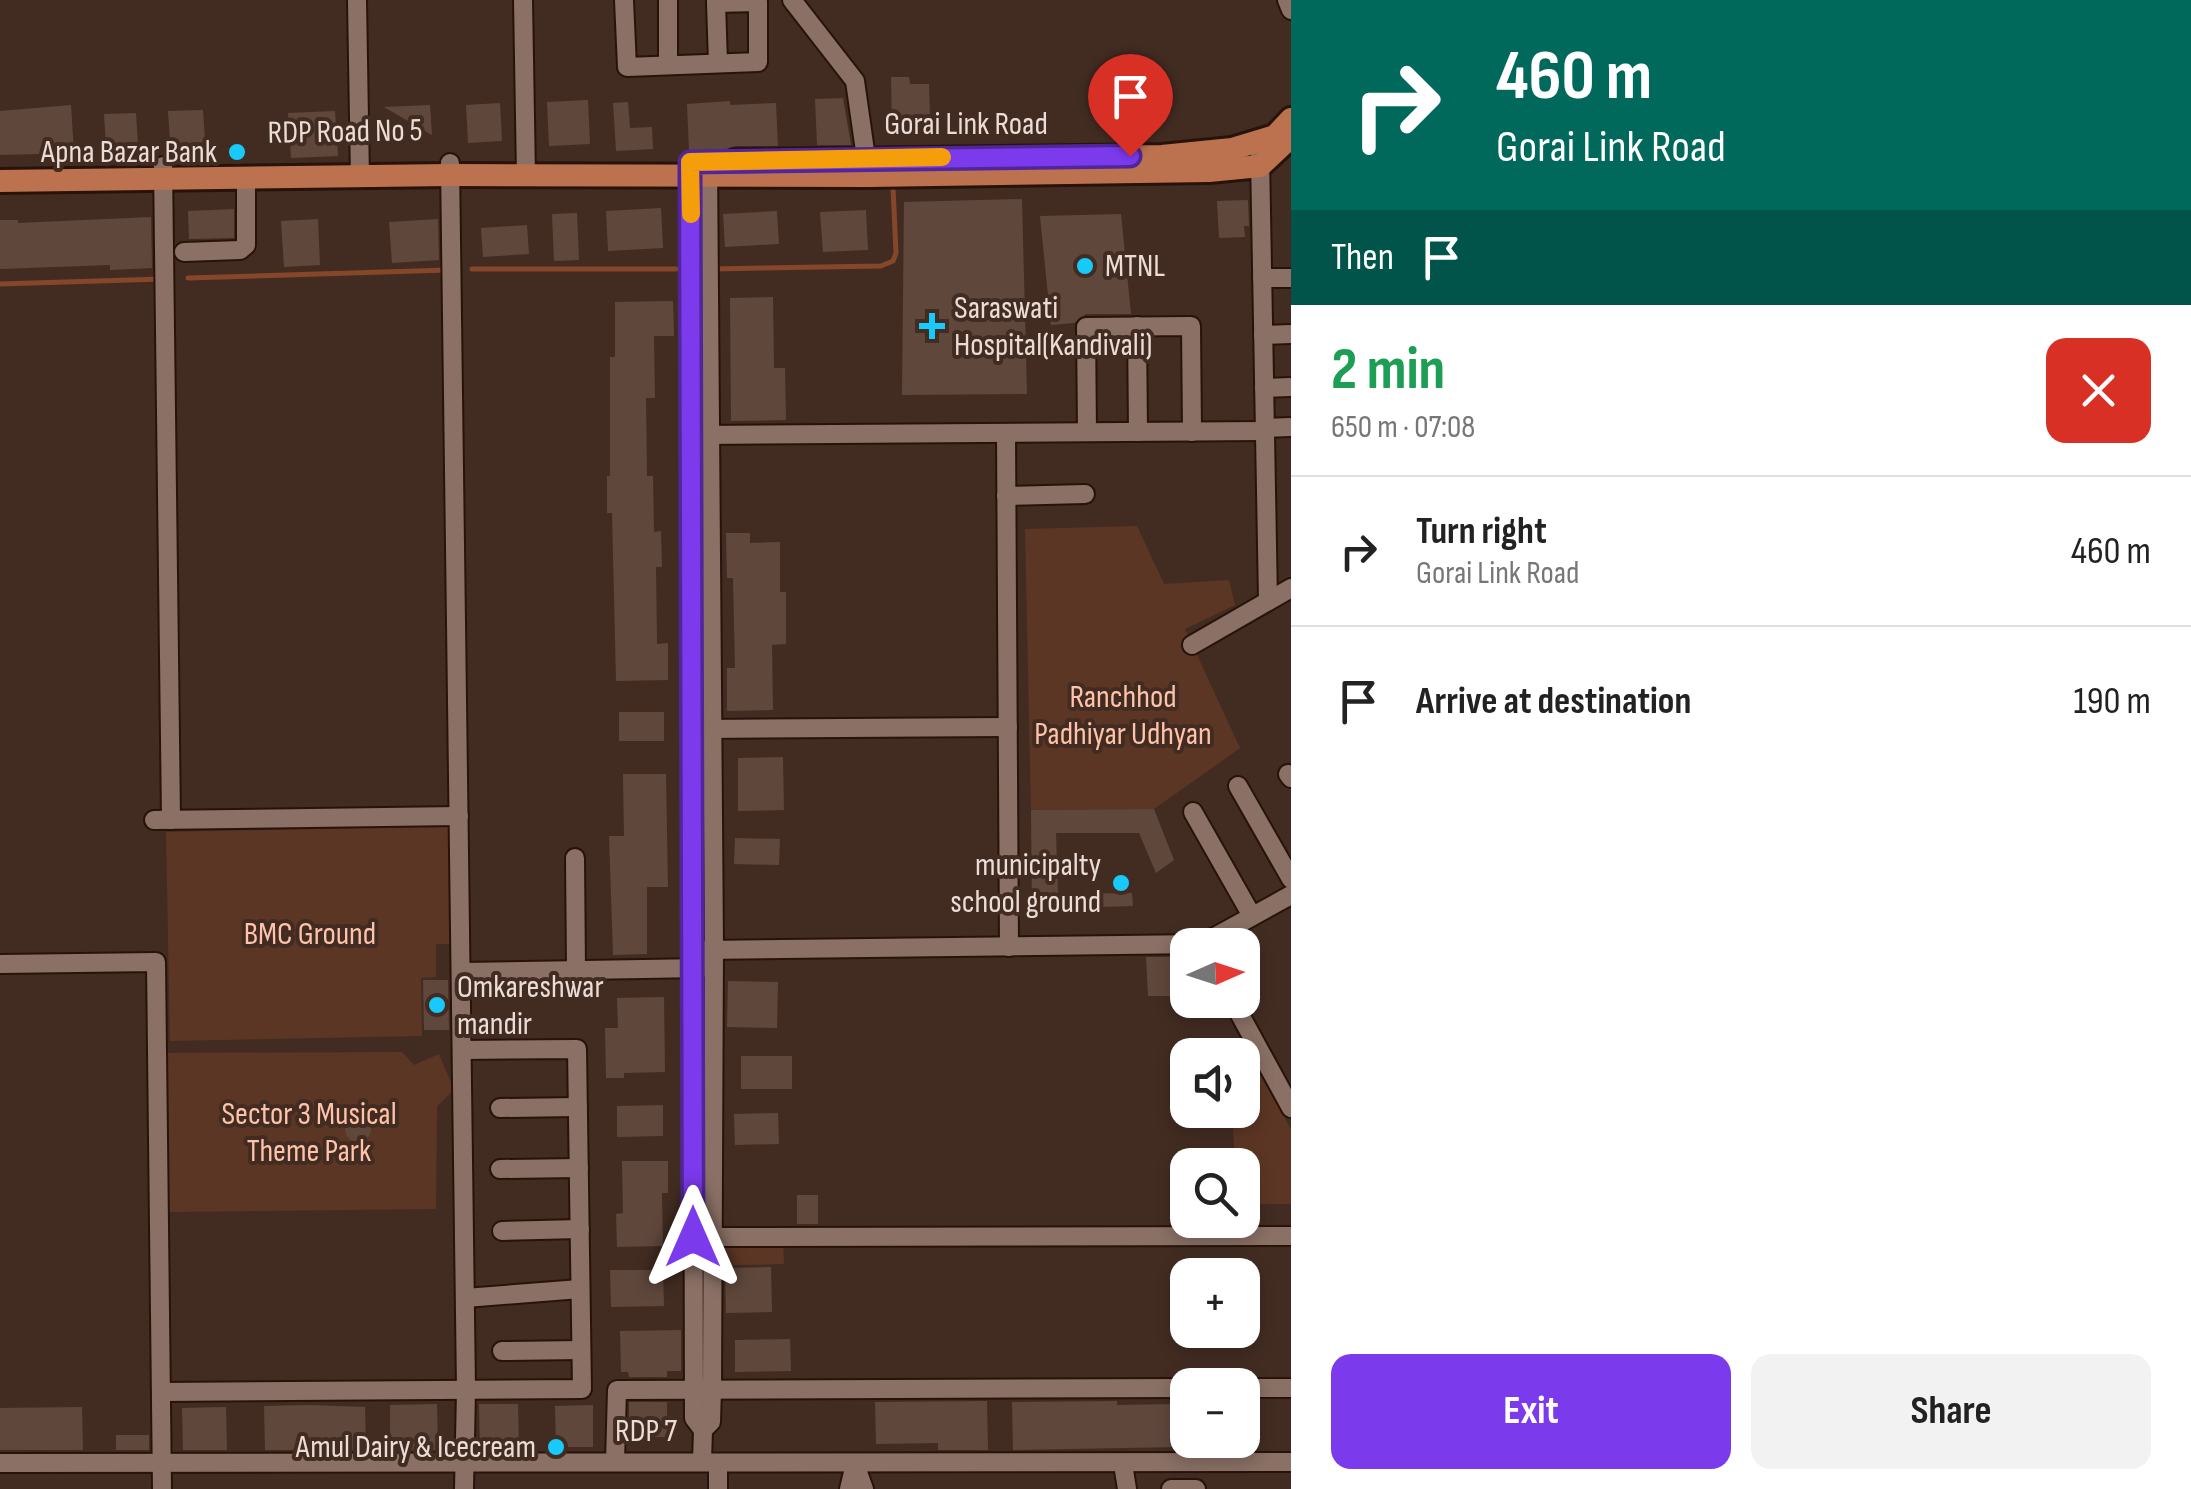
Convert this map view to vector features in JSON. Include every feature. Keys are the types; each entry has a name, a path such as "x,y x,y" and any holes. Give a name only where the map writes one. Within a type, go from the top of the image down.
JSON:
{"main road":[{"name":"Gorai Link Road","path":"1002,166 1232,149 1281,134"},
{"name":"Gorai Link Road","path":"700,168 1002,166 1208,171 1260,166 1281,134"},
{"name":"RDP Road No 5","path":"0,181 163,172 246,178 450,169 700,168"},
{"name":"RDP Road No 5","path":"0,169 360,172"}],"street":[{"path":"357,0 360,172"},
{"path":"523,0 526,170"},
{"path":"624,0 627,67 758,62 758,2 716,2 718,63"},
{"path":"668,0 668,65"},
{"path":"792,0 855,81 868,167"},
{"path":"1287,0 1291,10"},
{"path":"1260,166 1268,601"},
{"path":"700,168 691,435 692,959 703,1389 711,1422 703,1430 718,1489"},
{"path":"700,168 711,435 714,959 702,1237"},
{"path":"450,169 466,1390 464,1489"},
{"path":"163,172 163,820 459,816"},
{"path":"184,252 240,250 246,244 246,178"},
{"path":"1262,278 1291,278"},
{"path":"1087,432 1086,326 1191,326 1192,432"},
{"path":"1138,326 1138,432"},
{"path":"1263,335 1291,334"},
{"path":"1264,388 1291,387"},
{"path":"691,435 1192,432 1291,427"},
{"path":"1006,433 1009,947"},
{"path":"1006,496 1085,494"},
{"path":"1192,645 1291,588"},
{"path":"692,729 1008,727"},
{"path":"1238,786 1291,880"},
{"path":"1193,812 1252,916"},
{"path":"575,858 576,970"},
{"path":"1231,928 1291,895"},
{"path":"461,972 576,970 692,959 1170,944"},
{"path":"0,964 156,962 162,1489"},
{"path":"1242,1018 1291,1108"},
{"path":"162,1392 582,1389 578,1049 462,1050"},
{"path":"500,1108 578,1108"},
{"path":"500,1169 579,1168"},
{"path":"502,1230 580,1230"},
{"path":"702,1237 1291,1236"},
{"path":"465,1298 580,1289"},
{"path":"502,1351 581,1350"},
{"path":"615,1462 617,1390 1170,1388"},
{"path":"1260,1388 1291,1388"},
{"name":"RDP 7","path":"0,1463 1291,1462"},
{"path":"849,1489 855,1464"},
{"path":"855,1464 864,1489"},
{"path":"1124,1464 1127,1489"},
{"path":"1185,1488 1188,1464"}],"green space":[{"name":"Ranchhod Padhiyar Udhyan","path":"1137,526 1164,584 1229,580 1235,605 1185,629 1240,748 1154,809 1031,810 1025,529"},
{"name":"BMC Ground","path":"452,826 454,944 436,944 436,977 421,978 422,1036 170,1041 166,832"},
{"name":"Sector 3 Musical Theme Park","path":"402,1052 414,1065 439,1054 454,1090 437,1106 436,1209 164,1212 166,1053"},
{"path":"1260,1069 1291,1130 1291,1204 1260,1204 1260,1148 1234,1148 1233,1128 1260,1128"},
{"path":"699,1242 783,1242 784,1264 698,1266"}],"building":[{"path":"891,77 909,77 910,84 929,84 930,117 936,117 936,132 892,132"},
{"path":"843,98 851,145 817,145 815,99"},
{"path":"588,100 590,144 549,146 547,102"},
{"path":"730,101 730,105 776,103 778,146 735,146 699,153 689,150 687,104"},
{"path":"628,102 630,128 652,127 653,149 616,151 613,103"},
{"path":"500,103 502,141 468,143 466,105"},
{"path":"71,105 74,153 0,155 0,111"},
{"path":"430,105 432,135 384,107"},
{"path":"203,110 206,155 171,156 168,111"},
{"path":"335,111 338,156 291,158 288,113"},
{"path":"136,113 139,162 107,163 104,114"},
{"path":"1022,199 1027,394 902,395 904,202"},
{"path":"1248,200 1249,226 1244,226 1245,237 1219,238 1217,201"},
{"path":"661,208 663,248 608,251 606,211"},
{"path":"234,209 234,238 189,239 188,211"},
{"path":"866,210 868,250 823,252 820,212"},
{"path":"777,211 779,244 725,247 723,214"},
{"path":"577,213 579,260 554,261 552,214"},
{"name":"MTNL","path":"1121,214 1131,314 1086,314 1074,323 1051,325 1040,216"},
{"path":"151,217 152,268 110,270 110,265 0,269 0,220 18,223"},
{"path":"318,219 320,265 284,267 281,221"},
{"path":"438,219 439,260 392,263 389,222"},
{"path":"527,225 529,254 483,257 481,228"},
{"path":"773,297 774,368 785,368 786,420 731,421 730,298"},
{"path":"673,301 674,336 654,336 655,398 646,398 647,476 653,476 654,532 661,531 662,567 656,567 657,644 668,643 668,680 616,681 612,513 607,513 615,302"},
{"path":"726,533 750,533 750,543 780,542 780,592 786,592 786,644 772,645 773,710 727,711 727,668 735,668 733,578 727,578"},
{"path":"619,712 664,712 664,741 619,741"},
{"path":"783,757 784,810 738,811 738,758"},
{"path":"623,774 666,774 668,887 647,887 647,954 613,955 609,836 624,836"},
{"path":"1154,809 1174,860 1156,873 1139,833 1056,833 1058,894 1132,893 1133,906 1032,909 1031,810"},
{"path":"735,838 780,839 779,865 734,864"},
{"path":"1146,957 1170,957 1170,996 1148,996"},
{"name":"Omkareshwar mandir","path":"423,980 448,980 449,1030 424,1030"},
{"path":"728,981 778,982 777,1028 727,1027"},
{"path":"664,997 665,1072 624,1073 624,1078 606,1078 605,1028 618,1028 617,998"},
{"path":"741,1056 792,1056 792,1089 741,1089"},
{"path":"663,1105 663,1136 617,1137 617,1106"},
{"path":"778,1113 779,1144 735,1145 734,1114"},
{"path":"358,1116 367,1120 371,1129 367,1138 358,1142 349,1138 345,1129 349,1120"},
{"path":"622,1161 668,1161 668,1193 662,1193 663,1246 617,1247 616,1214 623,1213"},
{"path":"797,1195 818,1195 818,1224 797,1224"},
{"path":"771,1267 772,1312 726,1313 725,1268"},
{"path":"610,1270 663,1270 664,1306 611,1307"},
{"path":"681,1330 681,1371 667,1371 667,1377 629,1377 628,1372 621,1372 620,1331"},
{"path":"790,1339 791,1371 735,1372 735,1340"},
{"path":"987,1401 988,1450 938,1450 938,1443 876,1444 875,1402"},
{"path":"629,1402 667,1402 667,1437 629,1437"},
{"path":"1012,1402 1170,1404 1170,1447 1013,1450"},
{"path":"437,1404 438,1450 390,1450 390,1405"},
{"path":"479,1404 518,1404 519,1450 480,1450"},
{"path":"593,1405 593,1447 556,1447 555,1406"},
{"path":"264,1406 365,1407 366,1450 265,1450"},
{"path":"82,1407 83,1450 0,1450 0,1408"},
{"path":"226,1407 227,1450 183,1450 182,1408"},
{"path":"116,1435 149,1435 149,1450 116,1450"}],"waterway":[{"path":"711,269 881,266 893,261 893,187"},
{"path":"472,269 676,269"},
{"path":"188,278 448,270"},
{"path":"0,284 162,279"}],"slow traffic":[{"path":"691,214 690,162 942,157"}],"place":[{"name":"Apna Bazar Bank","path":"237,152"},
{"name":"MTNL","path":"1085,266"},
{"name":"Saraswati Hospital(Kandivali)","path":"932,326"},
{"name":"municipalty school ground","path":"1121,883"},
{"name":"Omkareshwar mandir","path":"437,1005"},
{"name":"Amul Dairy & Icecream","path":"556,1447"}],"route":[{"path":"693,1237 690,162 1130,156"}]}
